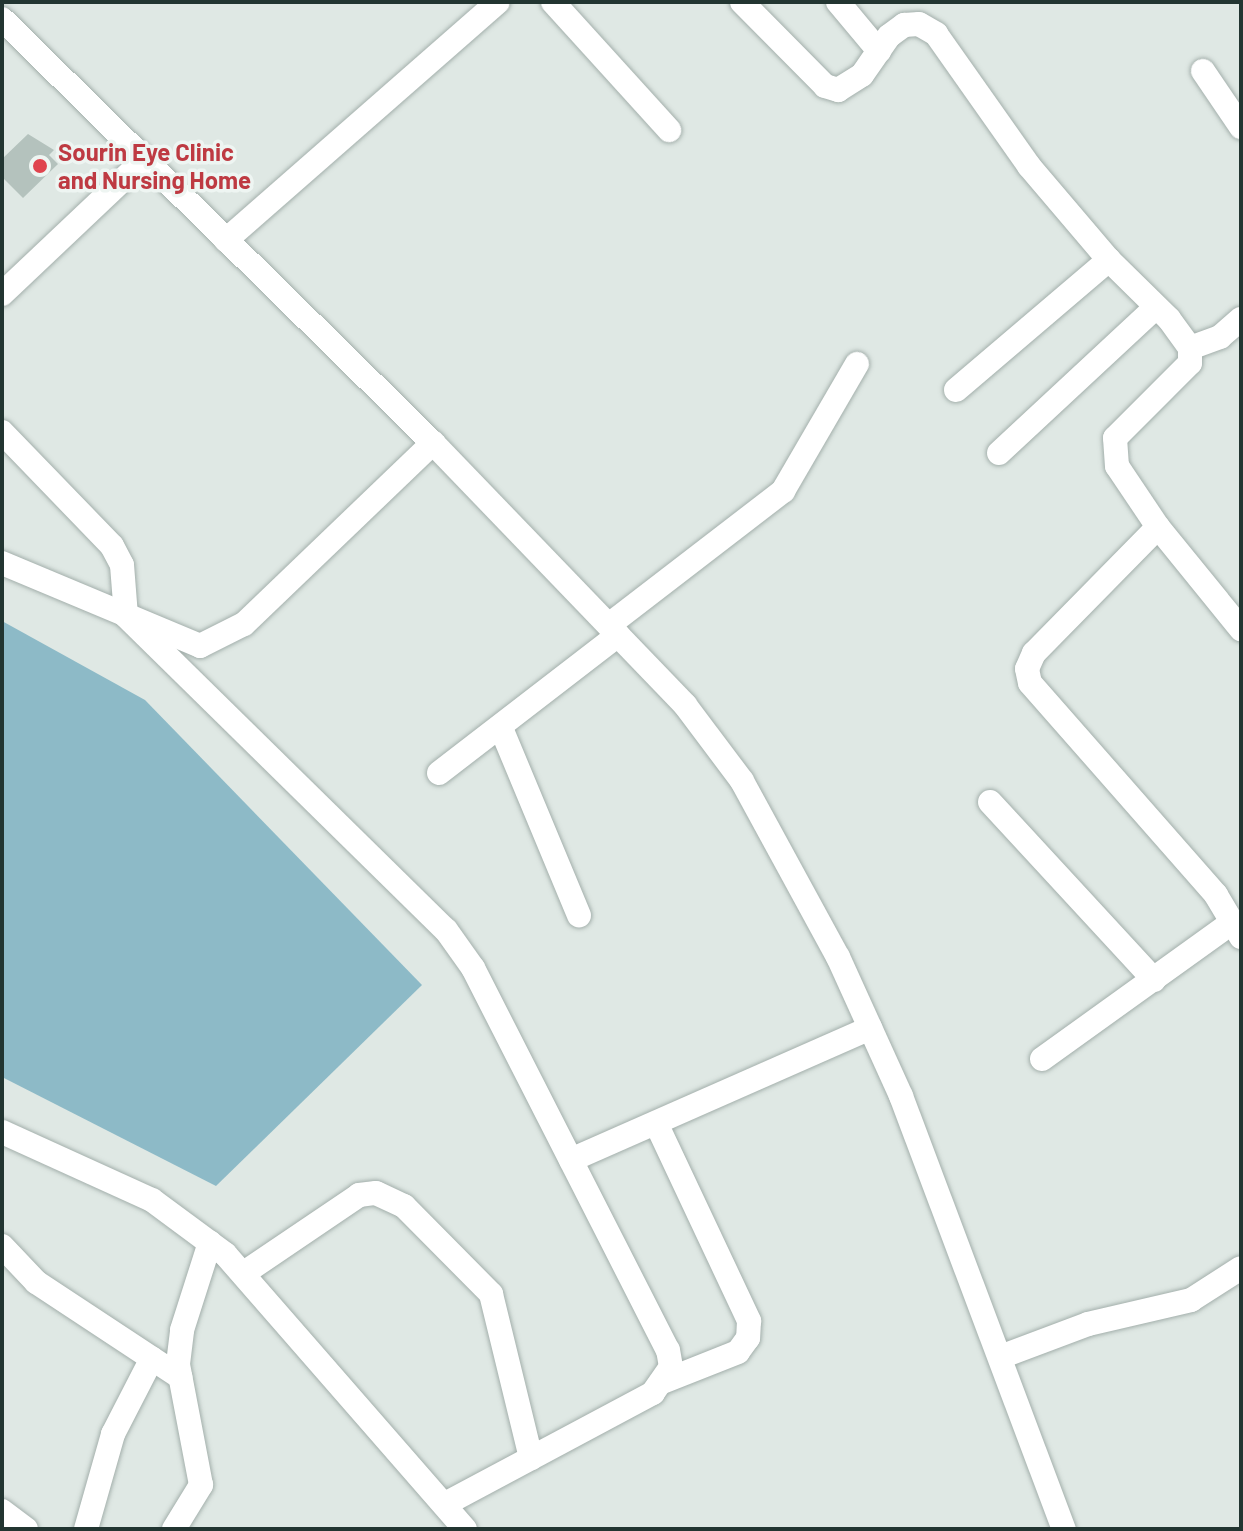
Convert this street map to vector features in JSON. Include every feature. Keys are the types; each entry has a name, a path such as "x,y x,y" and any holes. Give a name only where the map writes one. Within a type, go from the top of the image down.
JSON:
{"street":[{"path":"226,240 498,2"},
{"path":"553,2 669,130"},
{"path":"742,2 825,86 838,90 850,85 904,25 919,24 936,34 1029,166 1190,348 1190,363 1179,379 1115,438 1117,466 1158,527 1241,629"},
{"path":"838,2 879,51"},
{"path":"2,19 433,443 685,705 742,781 788,859 870,1028 1003,1356 1064,1529"},
{"path":"1203,71 1241,127"},
{"path":"2,294 145,159"},
{"path":"956,390 1109,260"},
{"path":"999,453 1156,307"},
{"path":"1190,348 1220,337 1241,319"},
{"path":"439,773 501,728 783,491 857,364"},
{"path":"2,432 112,546 122,565 126,616 446,930 473,968 668,1350 671,1367 665,1381 653,1393 445,1504"},
{"path":"2,563 200,646 222,638 316,558 433,443"},
{"path":"1042,1059 1154,980 1237,929 1216,895 1030,683 1027,669 1034,653 1158,527"},
{"path":"501,728 579,915"},
{"path":"990,802 1154,980"},
{"path":"571,1160 870,1028"},
{"path":"656,1123 749,1321 748,1338 738,1352 665,1381"},
{"path":"2,1132 152,1200 210,1242 244,1273 465,1529"},
{"path":"244,1273 359,1195 376,1193 404,1206 491,1294 531,1458"},
{"path":"174,1529 201,1485 180,1377 182,1330 210,1242"},
{"path":"2,1246 36,1282 180,1377"},
{"path":"1003,1356 1088,1324 1191,1300 1240,1271"},
{"path":"86,1529 113,1434 152,1358"},
{"path":"2,1511 26,1529"}],"water":[{"path":"2,621 145,700 422,985 216,1186 2,1077"}],"building":[{"path":"28,134 54,150 49,155 58,164 23,198 2,177 2,159"}],"place":[{"name":"Sourin Eye Clinic and Nursing Home","path":"40,166"}]}
